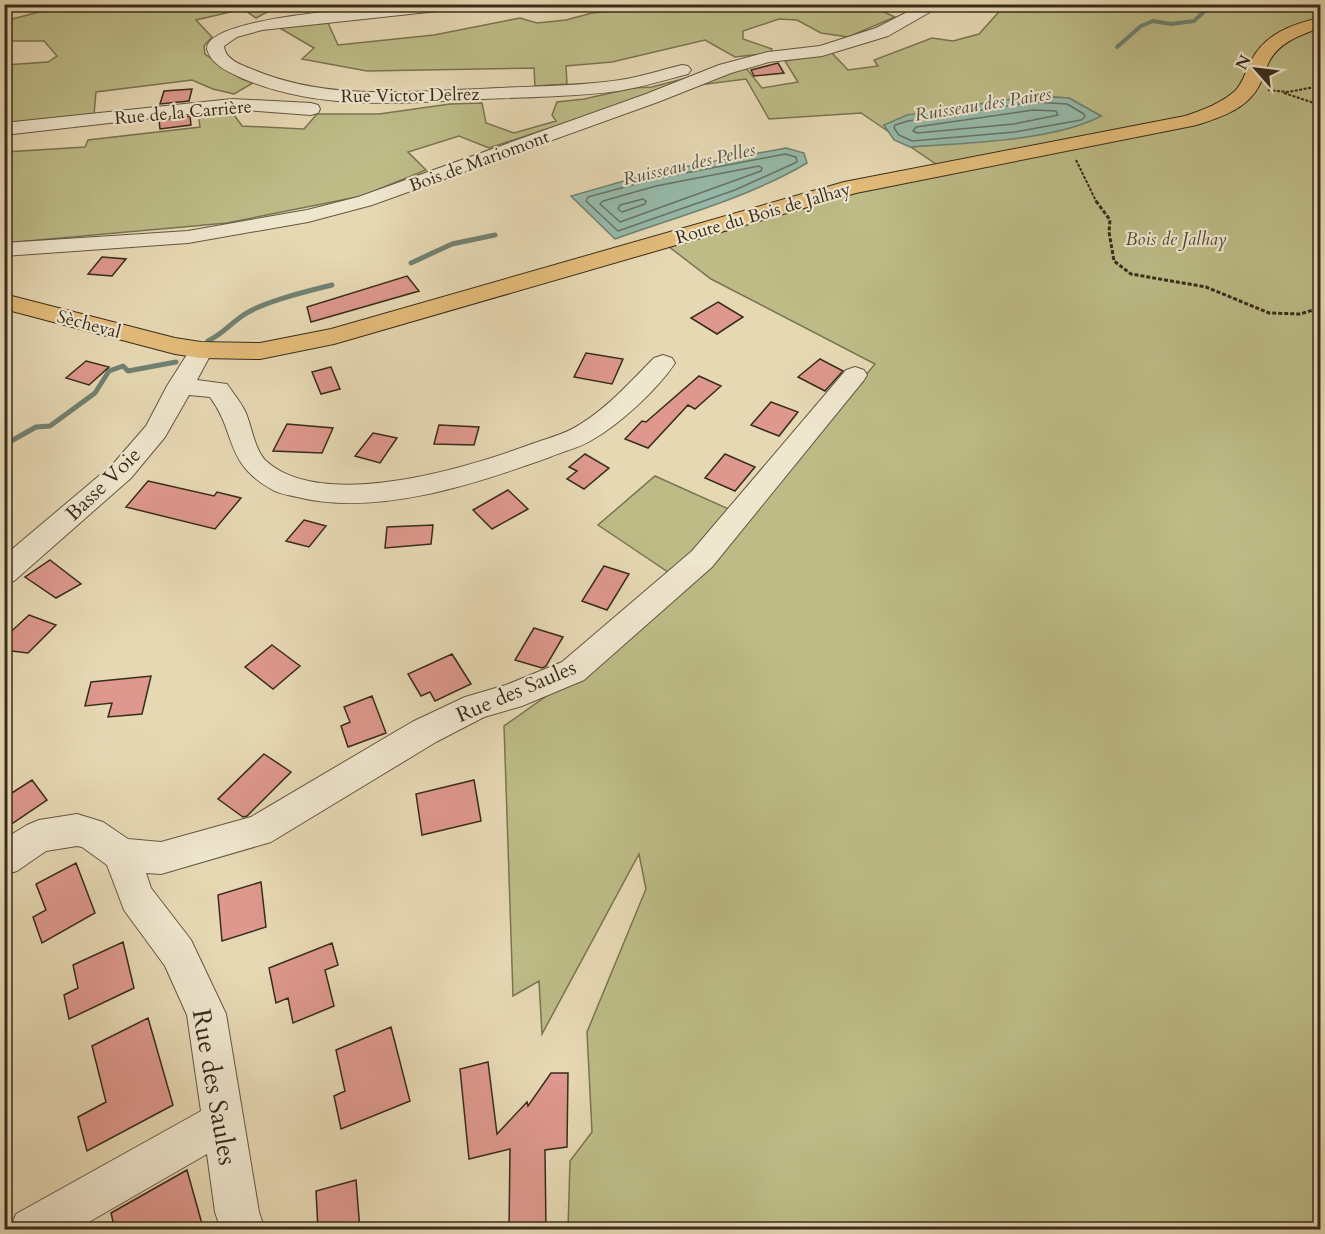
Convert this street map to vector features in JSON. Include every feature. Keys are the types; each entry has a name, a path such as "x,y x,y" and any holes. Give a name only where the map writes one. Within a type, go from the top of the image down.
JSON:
{"main road":[{"name":"Route du Bois de Jalhay","path":"175,346 201,350 260,351 334,336 620,256 852,187 1190,121 1226,106 1242,95 1250,85 1260,60 1276,42 1303,28 1320,23"},
{"name":"Sècheval","path":"4,301 175,346"}],"street":[{"name":"Rue Victor Delrez","path":"315,18 341,4"},
{"name":"Rue Victor Delrez","path":"456,4 338,18 315,18 242,29 222,38 215,44 214,49 219,57 229,65 257,79 289,90 332,96 431,97 620,85 696,67 708,66 725,69"},
{"name":"Bois de Mariomont","path":"4,250 188,237 308,216 366,201 652,98 725,69 768,57 832,48 882,32 936,4"},
{"name":"Rue de la Carrière","path":"4,129 232,104 337,110 392,108 427,102 431,97"},
{"name":"Basse Voie","path":"4,573 122,471 156,431 201,350"},
{"path":"179,386 218,390 229,405 256,466 282,484 314,492 348,494 393,491 506,464 582,435 611,414 663,363"},
{"name":"Rue des Saules","path":"243,1230 237,1212 206,1014 178,953 137,898 121,855 161,858 259,831 424,732 476,706 511,697 573,671 702,560 855,375"},
{"path":"4,859 39,836 76,830 91,833 121,855"},
{"path":"32,1230 222,1122"}],"path":[{"path":"1250,85 1320,105"},
{"path":"1279,92 1295,92 1320,86"},
{"path":"1057,147 1075,158 1092,196 1110,220 1114,261 1131,274 1206,288 1269,313 1300,314 1320,308"}],"green space":[{"path":"731,4 866,4 895,17 848,37 821,33 797,20 779,19 743,31 743,39 772,49 771,53 735,57 705,40 612,62 566,66 567,84 535,86 534,68 367,71 302,59 314,48 278,27 328,23 338,45 434,35 520,18 537,23 566,20 592,13 626,10 644,5 722,7"},
{"path":"51,5 280,5 256,18 243,9 196,20 212,37 204,46 205,54 240,78 253,83 234,94 213,89 192,80 96,92 94,115 5,124 5,65 48,62 57,56 44,41 5,41 4,21 47,10"},
{"name":"Bois de Jalhay","path":"1005,5 1320,5 1320,1229 568,1229 570,1161 592,1132 587,1032 646,889 639,854 542,1034 539,981 513,996 504,726 643,628 713,562 875,364 711,279 664,243 940,167 911,147 1016,138 1101,116 1069,98 1032,96 884,125 889,132 861,113 769,119 746,79 667,89 489,148 459,136 408,152 426,170 362,196 227,223 5,243 5,152 85,147 88,140 200,127 198,113 230,109 242,126 304,129 317,114 379,114 450,104 482,103 486,123 514,133 556,121 552,115 557,102 584,99 633,88 652,87 694,76 746,68 762,88 798,82 785,61 832,53 848,70 878,66 874,60 932,38 953,41 979,34"},
{"path":"655,476 733,511 674,576 598,525"}],"water":[{"name":"Ruisseau des Paires","path":"1032,96 1069,98 1101,116 1059,131 1035,136 910,147 894,140 884,125 907,115"},
{"path":"786,148 804,153 807,163 737,196 615,239 571,196 652,173"}],"building":[{"path":"778,63 784,73 754,76 751,70"},
{"path":"192,89 189,101 160,104 164,91"},
{"path":"190,116 191,125 160,129 159,120"},
{"path":"102,257 126,259 112,276 88,274"},
{"path":"407,276 419,291 311,322 307,307"},
{"path":"718,302 743,317 717,334 691,318"},
{"path":"586,353 623,359 612,384 574,377"},
{"path":"820,359 843,371 825,391 798,377"},
{"path":"86,361 109,367 89,385 66,378"},
{"path":"331,367 340,389 321,394 312,372"},
{"path":"699,376 721,386 695,409 688,405 648,448 625,439 642,421 646,422"},
{"path":"771,402 798,412 779,436 751,425"},
{"path":"287,424 333,428 322,453 273,451"},
{"path":"439,425 479,427 474,445 434,444"},
{"path":"373,433 397,438 380,463 355,456"},
{"path":"585,454 609,468 584,489 567,479 577,471 569,467"},
{"path":"725,454 755,467 735,491 705,478"},
{"path":"148,481 214,496 217,492 241,498 215,529 126,507"},
{"path":"508,490 528,509 492,529 473,510"},
{"path":"304,520 326,526 309,547 286,541"},
{"path":"433,525 431,544 385,548 387,527"},
{"path":"50,560 81,584 56,598 25,577"},
{"path":"604,566 629,574 607,610 582,601"},
{"path":"29,615 56,625 28,653 4,650 4,638"},
{"path":"534,628 563,637 546,666 542,668 515,660"},
{"path":"272,645 300,666 273,689 245,667"},
{"path":"452,654 471,684 435,701 430,692 421,696 408,674"},
{"path":"151,676 142,714 108,717 112,703 85,706 91,682"},
{"path":"372,696 386,733 348,747 341,726 350,722 344,707"},
{"path":"264,754 291,772 247,816 243,817 218,799"},
{"path":"32,780 47,800 4,829 4,798"},
{"path":"474,780 481,821 422,835 416,794"},
{"path":"76,863 95,913 42,943 33,917 46,910 36,884"},
{"path":"261,882 266,927 222,941 218,895"},
{"path":"123,942 134,988 69,1019 64,995 78,988 73,965"},
{"path":"332,943 338,965 325,970 334,1006 293,1023 288,998 276,1003 269,968"},
{"path":"148,1018 173,1105 87,1151 78,1117 106,1102 92,1046"},
{"path":"391,1027 410,1101 341,1129 334,1096 345,1091 336,1050"},
{"path":"488,1062 497,1134 527,1102 528,1106 551,1073 568,1073 567,1147 545,1150 546,1230 509,1230 510,1149 469,1159 460,1069"},
{"path":"187,1170 202,1224 192,1230 115,1230 111,1213"},
{"path":"356,1180 360,1230 318,1230 316,1191"}],"waterway":[{"name":"Ruisseau des Pelles","path":"1117,47 1141,26 1153,21 1171,24 1194,21 1212,4"},
{"name":"Ruisseau des Pelles","path":"411,263 452,244 495,235"},
{"name":"Ruisseau des Pelles","path":"208,341 242,316 261,306 332,285"},
{"name":"Ruisseau des Pelles","path":"4,445 36,427 50,426 95,393 109,371 123,366 128,371 176,362"}]}
